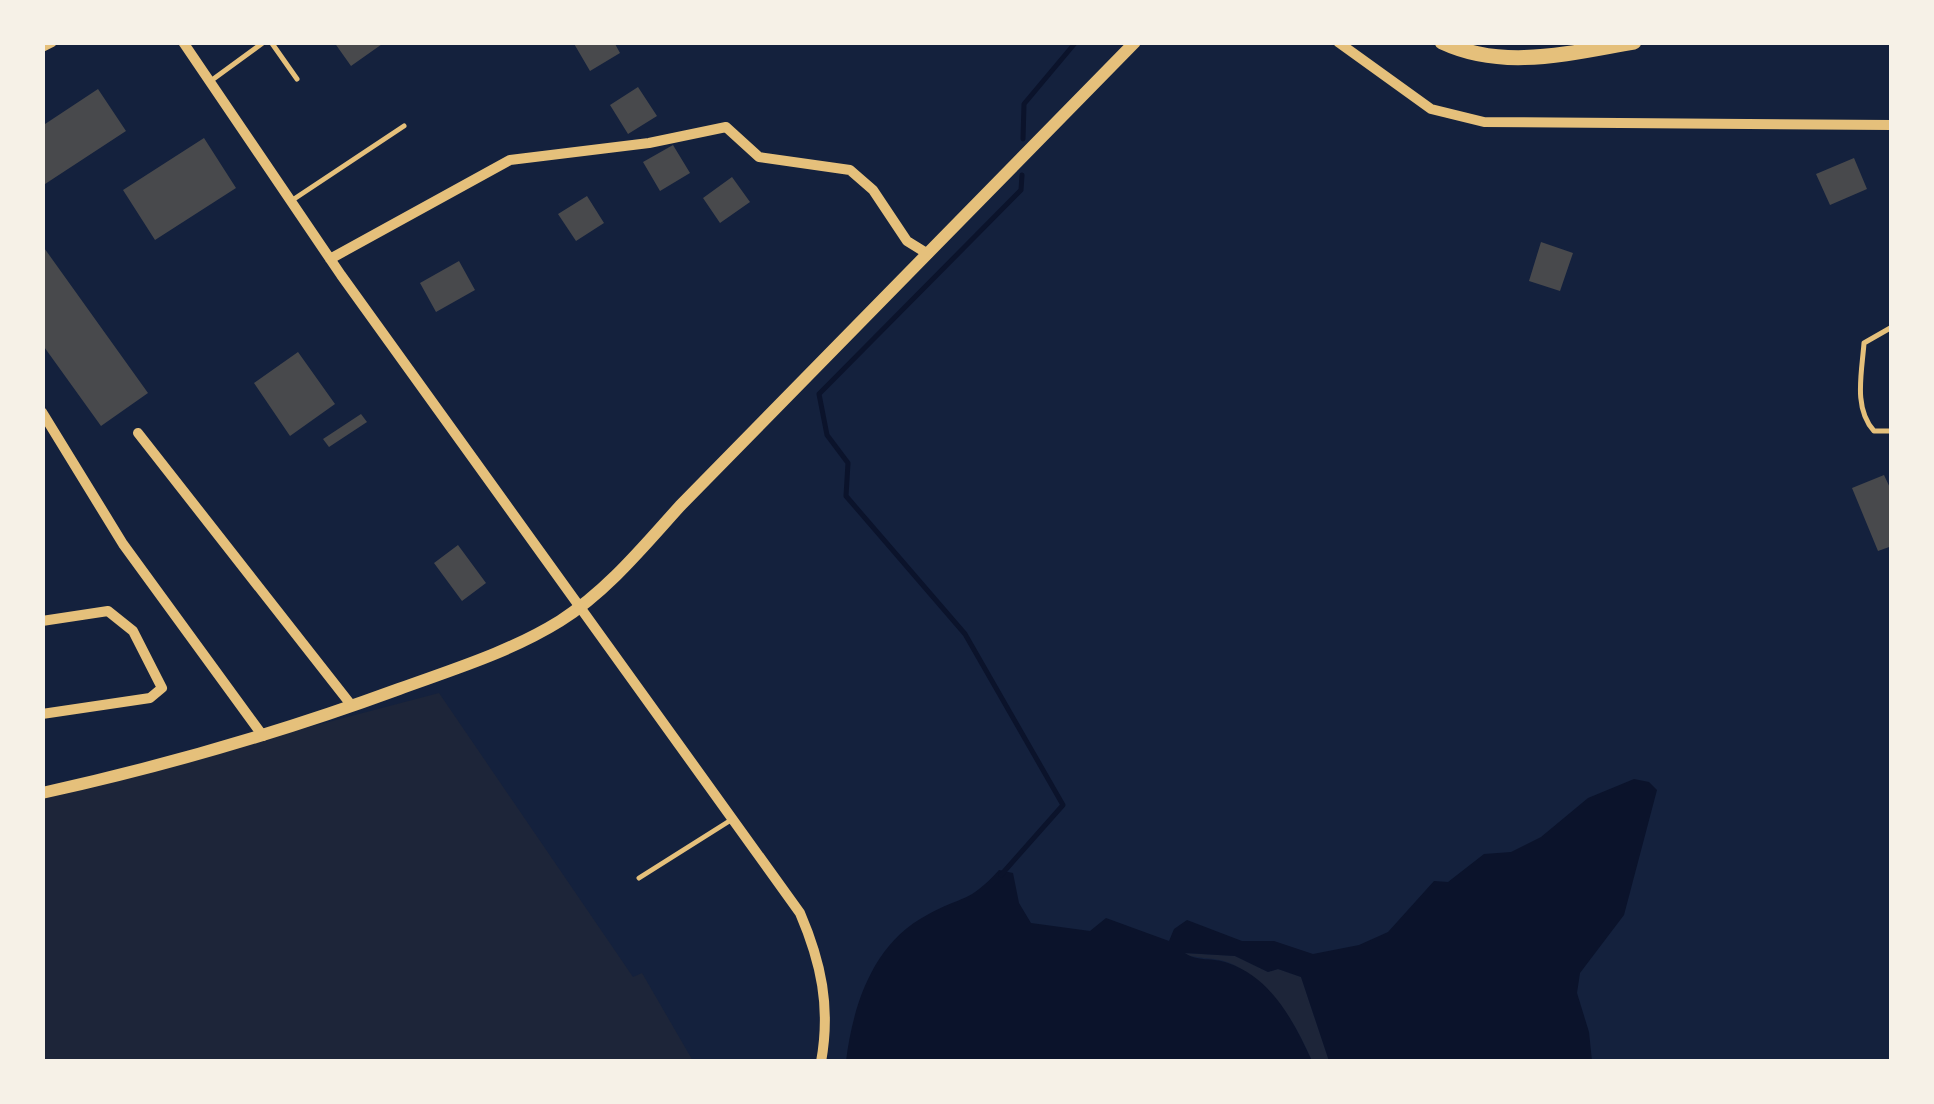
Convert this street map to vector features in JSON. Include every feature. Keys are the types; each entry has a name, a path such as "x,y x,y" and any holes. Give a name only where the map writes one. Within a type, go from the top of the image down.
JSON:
{"main road":[{"path":"1442,42 1485,56 1532,59 1634,42"}],"street":[{"path":"42,48 52,42"},
{"path":"183,42 330,259 800,913 821,962 825,1002 821,1062"},
{"path":"42,792 176,763 352,706 503,652 580,605 621,573 680,506 1135,42"},
{"path":"1338,42 1431,108 1484,122 1892,125"},
{"path":"330,259 510,160 649,143 726,127 758,157 850,170 873,190 908,241 928,254"},
{"path":"42,412 123,544 263,736"},
{"path":"138,433 352,706"},
{"path":"42,621 108,611 133,631 162,688 150,698 42,714"}],"lane":[{"path":"210,82 268,42 297,78"},
{"path":"291,200 404,126"},
{"path":"1892,328 1864,343 1861,406 1863,418 1874,431 1892,431"},
{"path":"639,878 731,820"}],"shaded area":[{"path":"439,693 633,977 642,973 693,1061 43,1062 43,797"},
{"path":"1634,779 1649,782 1657,790 1624,915 1580,973 1577,993 1589,1032 1592,1061 1329,1061 1301,977 1278,969 1268,972 1235,956 1185,953 1228,963 1257,979 1280,1003 1312,1061 846,1061 860,998 879,959 908,927 972,894 999,870 1013,873 1019,903 1031,923 1090,931 1106,918 1169,941 1174,929 1187,920 1242,941 1274,941 1313,954 1359,945 1388,932 1434,881 1448,882 1484,854 1511,852 1541,837 1588,798"},
{"path":"1181,953 1235,956 1268,972 1278,969 1301,977 1329,1061 1312,1061 1282,1006 1248,974 1228,962"}],"building":[{"path":"334,42 385,42 351,66"},
{"path":"573,42 614,42 620,53 590,71"},
{"path":"638,87 657,116 628,134 610,105"},
{"path":"98,89 126,131 42,186 42,126"},
{"path":"204,138 236,188 155,240 123,190"},
{"path":"673,145 690,173 660,191 643,162"},
{"path":"1854,158 1867,189 1830,205 1816,174"},
{"path":"732,177 750,202 720,223 703,198"},
{"path":"587,196 604,223 576,241 558,214"},
{"path":"1541,242 1573,253 1560,291 1529,281"},
{"path":"42,245 148,393 101,426 42,344"},
{"path":"459,261 475,290 436,312 420,283"},
{"path":"298,352 335,404 290,436 254,383"},
{"path":"361,414 367,422 329,447 323,439"},
{"path":"1884,475 1892,492 1892,546 1878,551 1852,488"},
{"path":"458,545 486,583 462,601 434,563"}],"waterway":[{"path":"1023,139 1024,104 1076,42"},
{"path":"1001,875 1063,805 965,634 846,496 848,463 827,435 819,394 1021,190 1022,175"}]}
